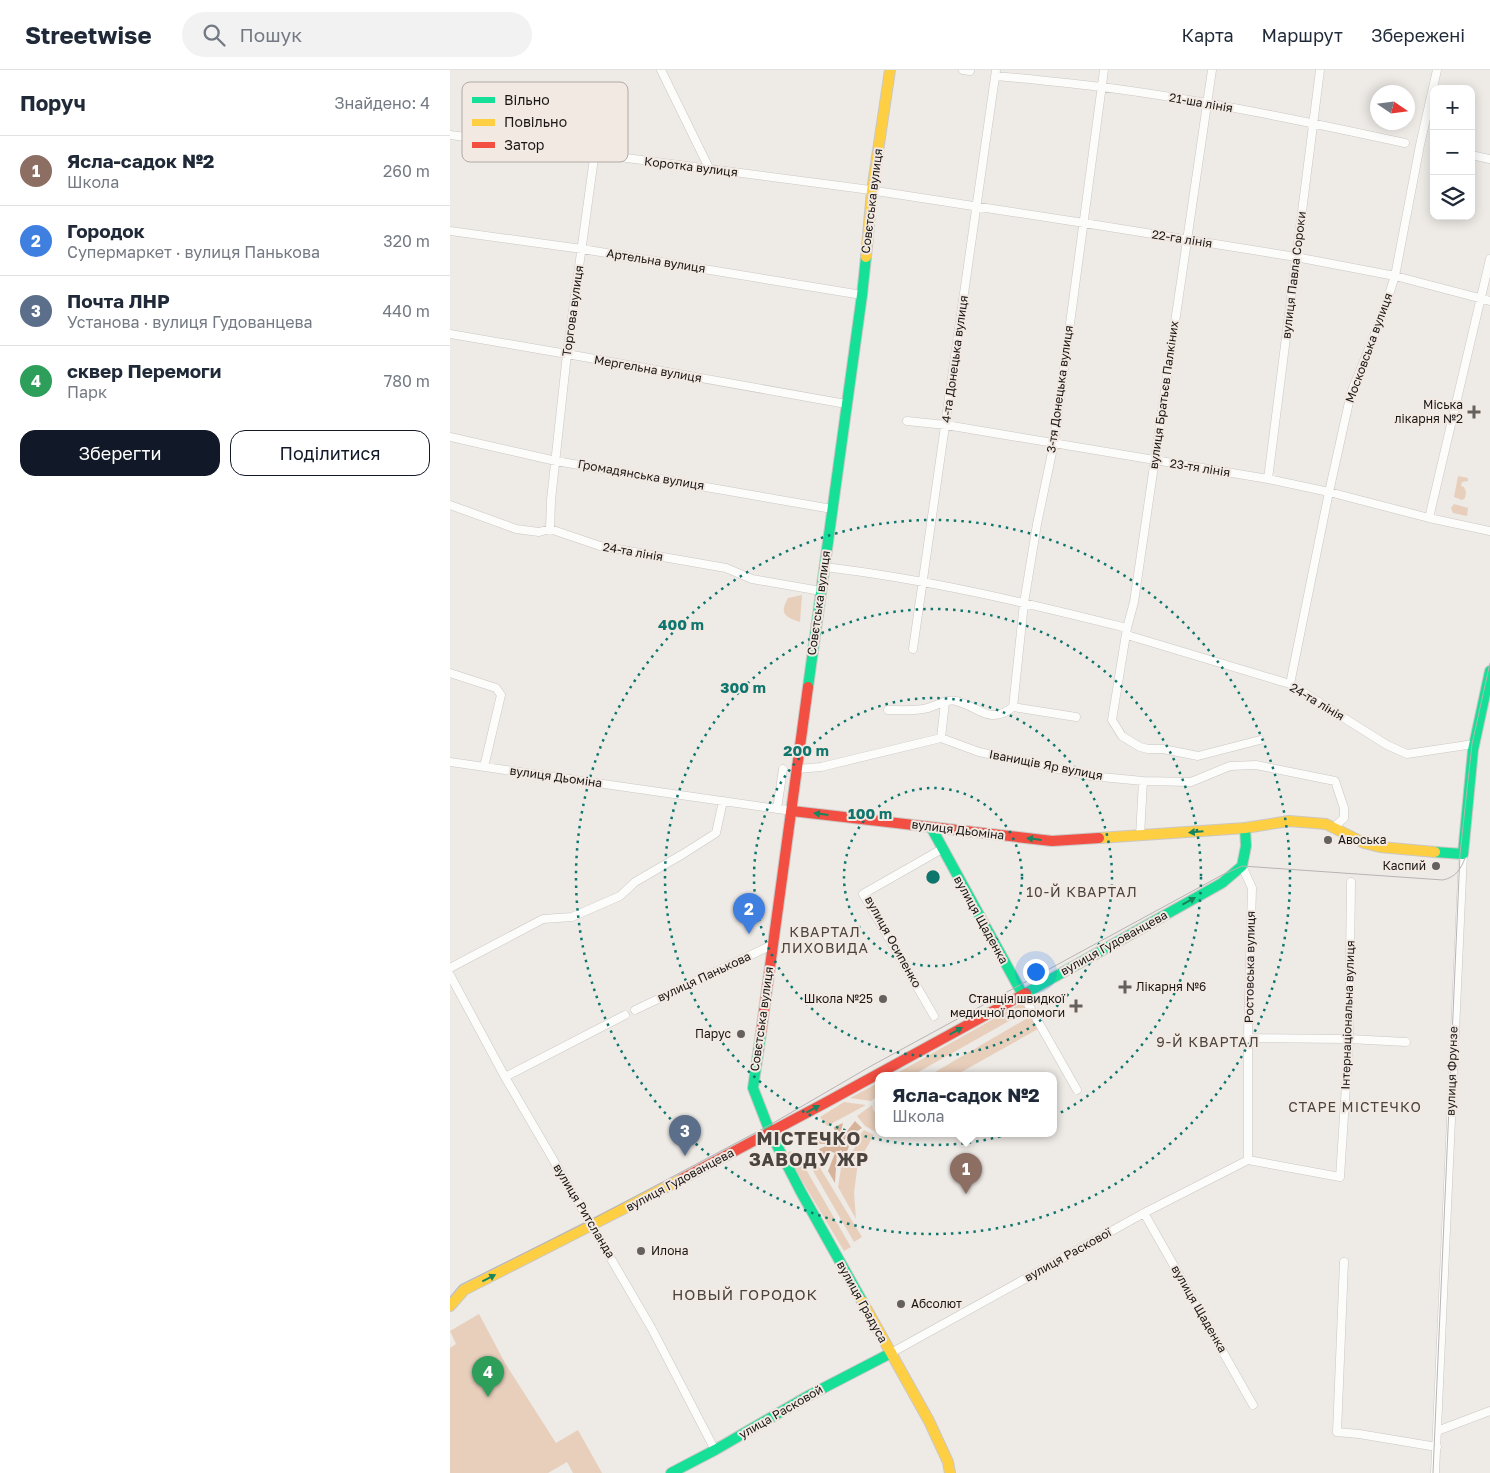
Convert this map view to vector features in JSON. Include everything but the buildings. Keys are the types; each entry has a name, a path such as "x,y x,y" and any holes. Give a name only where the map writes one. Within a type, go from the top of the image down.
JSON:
{"street":[{"path":"661,70 710,170"},
{"name":"Совєтська вулиця","path":"770,1132 753,1088 862,295 872,191 890,70"},
{"name":"3-тя Донецька вулиця","path":"1013,706 1024,602 1037,524 1054,443 1104,70"},
{"name":"вулиця Братьєв Палкіних","path":"1212,70 1134,602 1127,631 1112,720 1122,736 1140,747 1163,749 1198,756 1260,740"},
{"name":"вулиця Павла Сороки","path":"1268,479 1320,70"},
{"name":"Московська вулиця","path":"1290,684 1351,393 1382,316 1394,276 1437,70"},
{"name":"21-ша лінія","path":"996,73 1208,104 1312,123 1405,143"},
{"name":"4-та Донецька вулиця","path":"913,649 996,73"},
{"path":"1475,156 1490,158"},
{"name":"Коротка вулиця","path":"628,159 872,191"},
{"name":"Торгова вулиця","path":"550,529 551,500 567,354 593,162"},
{"name":"22-га лінія","path":"872,191 1296,257 1394,276 1490,301"},
{"name":"Артельна вулиця","path":"450,230 582,249 862,295"},
{"path":"1429,518 1490,259"},
{"name":"Мергельна вулиця","path":"450,334 846,404"},
{"name":"23-тя лінія","path":"907,421 946,425 1268,479 1490,531"},
{"name":"Громадянська вулиця","path":"450,437 556,461 832,509"},
{"name":"24-та лінія","path":"450,505 516,529 539,532 550,529 600,546 726,568 752,579 821,591"},
{"name":"24-та лінія","path":"824,567 922,582 1024,602 1127,631 1290,684 1387,745 1407,754 1474,744"},
{"name":"вулиця Фрунзе","path":"1435,1473 1463,854 1474,744 1490,672"},
{"path":"450,673 496,688 500,695 484,767"},
{"path":"888,710 925,709 955,700 984,714 994,715 1009,710 1013,706 1076,717"},
{"path":"798,769 822,767 941,738 945,702"},
{"name":"Іванищів Яр вулиця","path":"941,738 979,752 1090,776 1143,781 1191,782 1230,766 1256,765 1334,781 1344,808 1344,818 1334,827"},
{"name":"вулиця Дьоміна","path":"450,762 792,811 1052,841 1245,828 1289,821 1326,824 1364,843 1380,847 1463,854"},
{"path":"777,809 783,769"},
{"path":"1140,836 1143,781"},
{"path":"450,968 543,918 572,917 620,896 635,882 716,833 723,801"},
{"name":"вулиця Щаденка","path":"930,827 1077,1090"},
{"path":"1242,866 1246,846 1245,828"},
{"name":"вулиця Осипенко","path":"934,1016 863,894 942,849"},
{"name":"вулиця Гудованцева","path":"881,1072 1023,995 1222,883 1242,866"},
{"name":"Ростовська вулиця","path":"1242,866 1252,888 1248,1038 1248,1160"},
{"name":"Інтернаціональна вулиця","path":"1248,1160 1340,1177 1349,1039 1351,882"},
{"name":"вулиця Панькова","path":"635,1010 772,945"},
{"name":"вулиця Ритсланда","path":"451,980 504,1077 652,1329 715,1450"},
{"path":"504,1077 625,1015"},
{"path":"1248,1038 1349,1039 1406,1042"},
{"name":"вулиця Гудованцева","path":"450,1306 464,1290 592,1226 875,1075"},
{"name":"вулиця Градуса","path":"770,1132 801,1192 929,1421 948,1462 950,1473"},
{"name":"вулиця Раскової","path":"891,1353 1144,1213 1248,1160"},
{"name":"вулиця Щаденка","path":"1144,1213 1253,1405"},
{"path":"1344,1262 1337,1432 1437,1447"},
{"name":"улица Расковой","path":"671,1473 715,1450 808,1396 891,1353"},
{"path":"1437,1431 1490,1411"}],"shaded area":[{"path":"1458,476 1468,478 1468,481 1462,482 1461,486 1464,487 1466,492 1465,498 1462,500 1454,497"},
{"path":"1454,504 1468,508 1467,516 1453,513 1451,508"},
{"path":"802,595 800,622 787,616 784,608 788,598"},
{"path":"1022,1003 1027,1011 918,1072 899,1072"},
{"path":"1031,1016 1038,1029 961,1072 935,1072"},
{"path":"875,1085 875,1098 871,1101 850,1098"},
{"path":"844,1102 866,1105 827,1126 820,1117"},
{"path":"872,1105 875,1112 875,1131 865,1126 857,1116"},
{"path":"855,1121 862,1128 842,1141 843,1144 849,1144 849,1146 843,1155 841,1150 837,1152 835,1183 828,1171 835,1153 832,1152 826,1159 819,1149 826,1146 826,1144 806,1143 806,1136 826,1141 829,1137 835,1135 834,1127 843,1123 839,1138 841,1139"},
{"path":"864,1130 874,1135 860,1159 847,1159 858,1143 854,1141"},
{"path":"790,1151 797,1154 851,1247 844,1251 786,1154"},
{"path":"804,1155 814,1158 862,1237 854,1242"},
{"path":"845,1161 858,1162 854,1193 856,1219 838,1187 841,1168"},
{"path":"479,1314 505,1363 556,1443 578,1430 602,1473 573,1473 567,1462 548,1473 450,1473 450,1348 456,1344 450,1331"}],"tram line":[{"path":"1433,1473 1460,854 1472,744 1490,663"},
{"path":"450,1297 460,1285 589,1221 768,1126 871,1066 1222,875 1242,866 1443,880 1457,872 1465,858"}],"traffic: fast":[{"path":"808,687 866,257"},
{"path":"1435,852 1463,854 1473,750 1490,671"},
{"path":"931,827 1023,995"},
{"path":"1026,993 1222,883 1242,866 1246,846 1245,828"},
{"path":"761,1033 753,1088 770,1132 862,1301"},
{"path":"671,1473 715,1450 808,1396 891,1353"}],"traffic: slow":[{"path":"866,257 872,191 890,70"},
{"path":"1099,838 1245,828 1289,821 1326,824 1364,843 1380,847 1435,852"},
{"path":"450,1306 464,1290 682,1179"},
{"path":"862,1301 929,1421 948,1462 950,1473"}],"traffic: jam":[{"path":"761,1033 808,687"},
{"path":"792,811 1052,841 1099,838"},
{"path":"882,1072 1026,993"},
{"path":"682,1179 875,1076"}],"place":[{"name":"Міська лікарня №2","path":"1474,412"},
{"name":"Авоська","path":"1328,840"},
{"name":"Каспий","path":"1436,866"},
{"name":"Городок","path":"749,934"},
{"name":"Лікарня №6","path":"1125,987"},
{"name":"Школа №25","path":"883,999"},
{"name":"Станція швидкої медичної допомоги","path":"1076,1006"},
{"name":"Парус","path":"741,1034"},
{"name":"Почта ЛНР","path":"685,1156"},
{"name":"Ясла-садок №2","path":"966,1194"},
{"name":"Илона","path":"641,1251"},
{"name":"Абсолют","path":"901,1304"},
{"name":"сквер Перемоги","path":"488,1397"}],"district":[{"name":"10-Й КВАРТАЛ","path":"1082,892"},
{"name":"КВАРТАЛ ЛИХОВИДА","path":"825,940"},
{"name":"9-Й КВАРТАЛ","path":"1208,1042"},
{"name":"СТАРЕ МІСТЕЧКО","path":"1355,1107"},
{"name":"МІСТЕЧКО ЗАВОДУ ЖР","path":"809,1149"},
{"name":"НОВЫЙ ГОРОДОК","path":"745,1295"}]}
